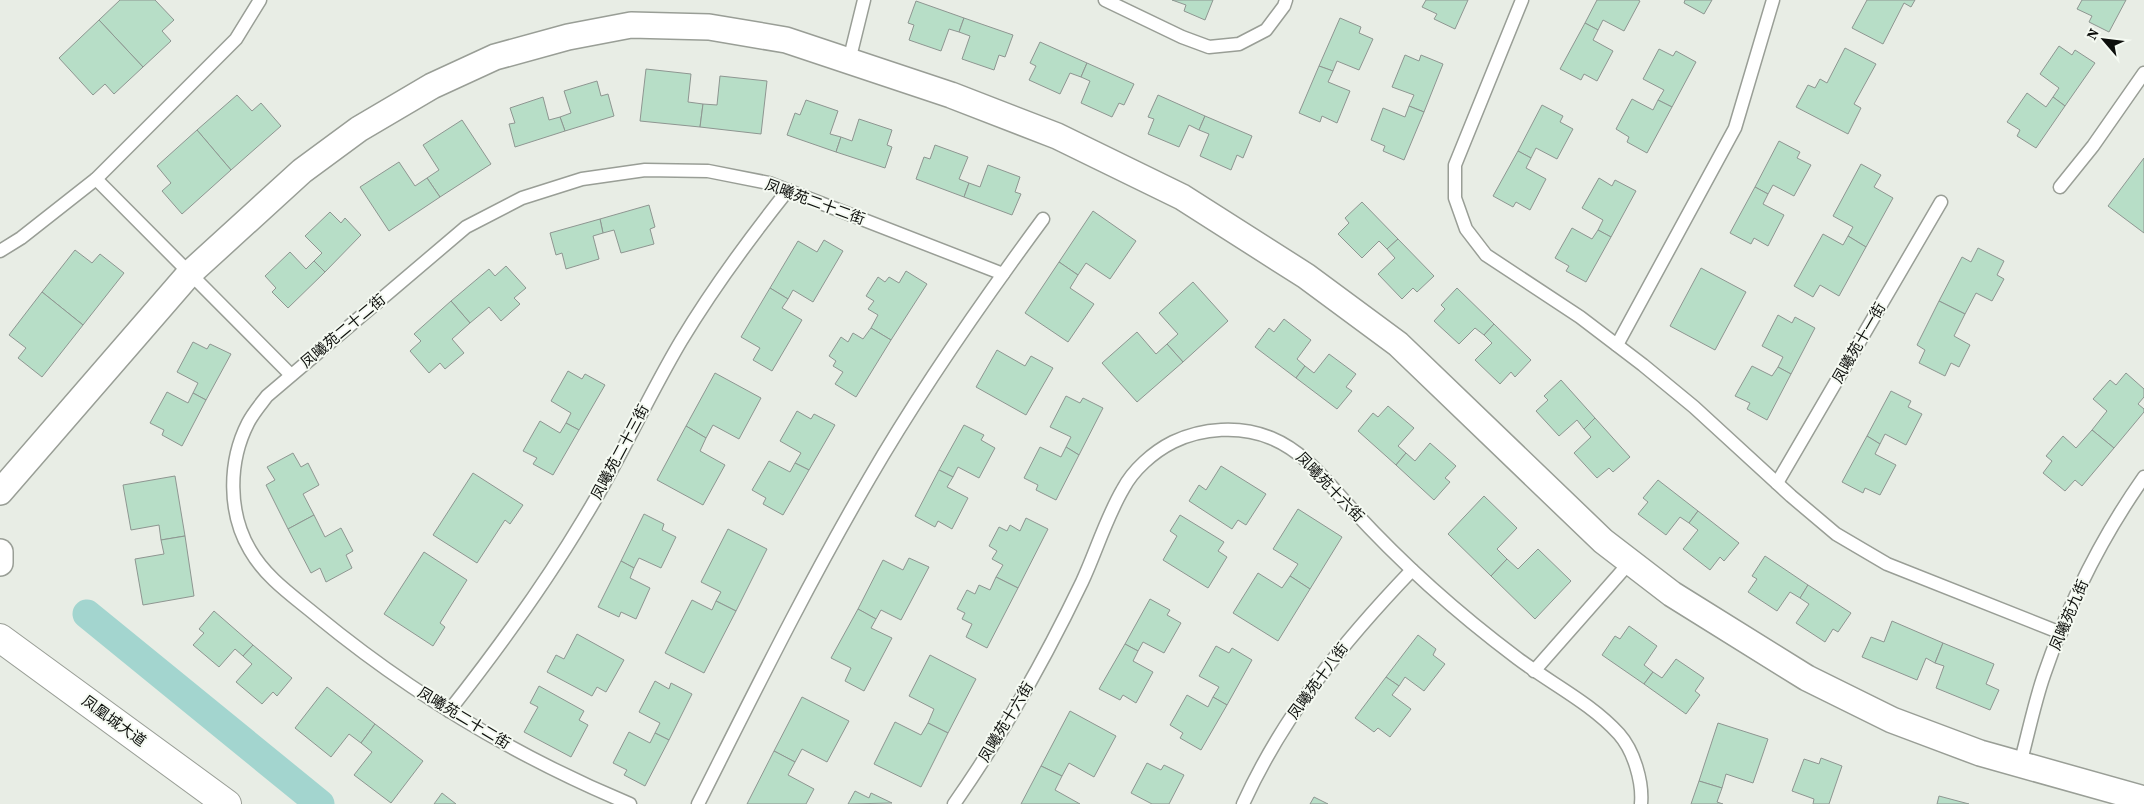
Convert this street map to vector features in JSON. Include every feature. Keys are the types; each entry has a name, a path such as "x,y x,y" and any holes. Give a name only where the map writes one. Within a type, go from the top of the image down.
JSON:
{"main road":[{"name":"凤凰城大道","path":"0,638 227,804"}],"street":[{"path":"0,492 189,274 302,172 359,129 432,86 495,57 568,37 631,25 709,27 786,40 951,95 1057,136 1182,197 1306,276 1398,344 1603,541 1672,594 1807,678 1892,720 1980,753 2144,799"},
{"path":"0,552 0,563"}],"lane":[{"path":"0,251 21,238 96,179 236,39 260,0"},
{"path":"850,61 864,0"},
{"path":"1105,0 1182,37 1210,47 1239,44 1266,30 1284,6 1286,0"},
{"path":"1522,0 1455,166 1455,198 1466,229 1486,255 1580,317 1617,345 1694,407 1836,534 1887,564 2061,633"},
{"path":"1617,345 1735,128 1773,0"},
{"path":"2060,187 2093,146 2144,73"},
{"name":"凤曦苑二十二街","path":"630,804 574,780 466,722 364,654 270,576 250,550 237,519 232,487 236,454 248,423 267,396 466,227 522,198 582,179 645,170 708,171 769,183 1003,274"},
{"path":"96,179 292,375"},
{"name":"凤曦苑二十三街","path":"449,711 497,650 542,585 584,519 685,334 749,239 788,190"},
{"name":"凤曦苑十一街","path":"1777,483 1941,202"},
{"path":"698,804 818,569 864,487 924,390 1043,219"},
{"name":"凤曦苑十六街","path":"954,804 1001,732 1040,665 1087,571 1123,488 1144,462 1172,442 1204,431 1237,429 1270,437 1299,452 1363,521 1451,606 1534,671 1598,713 1621,737 1636,766 1641,804"},
{"name":"凤曦苑九街","path":"2020,764 2044,676 2077,590 2121,510 2144,477"},
{"path":"1534,671 1630,562"},
{"name":"凤曦苑十八街","path":"1243,804 1284,729 1322,672 1364,619 1412,570"}],"building":[{"path":"120,0 155,0 174,20 162,31 171,41 143,67 99,20"},
{"path":"1172,0 1213,0 1205,20 1184,11 1186,5"},
{"path":"1426,0 1468,0 1455,29 1434,19 1437,14 1422,7"},
{"path":"1597,0 1640,1 1624,31 1603,20 1598,30 1585,23"},
{"path":"1685,0 1712,0 1704,14 1684,3"},
{"path":"1867,0 1915,0 1911,7 1904,3 1883,44 1852,28"},
{"path":"2082,0 2126,0 2109,32 2089,22 2092,16 2077,9"},
{"path":"916,1 964,18 959,32 949,29 941,51 909,40 914,25 908,23"},
{"path":"964,18 1013,35 1005,57 999,55 994,70 962,59 970,36 959,32"},
{"path":"1340,18 1361,27 1359,33 1373,39 1359,70 1337,61 1333,71 1319,66"},
{"path":"99,20 143,67 114,94 105,84 93,95 59,58"},
{"path":"1585,23 1598,30 1593,40 1613,51 1597,81 1584,74 1581,80 1560,69"},
{"path":"1040,42 1087,63 1081,77 1070,73 1060,94 1029,80 1036,66 1030,63"},
{"path":"2059,46 2072,55 2075,50 2095,63 2065,106 2053,97 2059,88 2040,74"},
{"path":"1845,48 1876,64 1854,104 1861,108 1848,134 1796,107 1808,85 1815,88 1820,79 1827,83"},
{"path":"1659,49 1673,56 1676,51 1696,62 1672,107 1658,100 1664,90 1643,79"},
{"path":"1405,55 1419,61 1421,55 1443,64 1424,112 1409,106 1414,95 1392,87"},
{"path":"1087,63 1134,84 1124,105 1119,103 1112,117 1081,103 1090,81 1081,77"},
{"path":"1319,66 1333,71 1328,82 1350,91 1337,123 1322,116 1320,122 1299,113"},
{"path":"646,69 691,74 688,102 703,104 700,127 640,121"},
{"path":"720,76 767,81 761,134 700,127 703,104 717,105"},
{"path":"597,81 601,96 608,94 614,116 565,131 560,117 571,113 564,91"},
{"path":"2027,93 2046,107 2053,97 2065,106 2036,148 2017,136 2020,130 2007,122"},
{"path":"237,95 252,111 261,103 281,126 231,170 197,130"},
{"path":"1158,95 1205,116 1199,130 1189,125 1179,147 1148,134 1154,119 1148,117"},
{"path":"543,97 549,120 560,117 565,131 515,147 509,124 515,123 510,108"},
{"path":"1632,99 1653,110 1658,100 1672,107 1647,153 1627,142 1629,137 1616,129"},
{"path":"806,100 838,111 830,134 841,137 836,152 787,135 795,113 800,115"},
{"path":"1542,105 1563,116 1560,122 1573,129 1557,159 1536,148 1531,158 1518,151"},
{"path":"1409,106 1424,112 1404,160 1383,151 1385,146 1371,140 1383,108 1405,117"},
{"path":"1205,116 1252,136 1243,158 1237,155 1231,170 1200,156 1209,134 1199,130"},
{"path":"859,119 892,130 887,145 892,147 885,168 836,152 841,137 852,141"},
{"path":"462,120 491,164 440,197 427,178 439,170 423,145"},
{"path":"197,130 231,170 182,214 162,191 171,183 157,166"},
{"path":"1779,141 1800,152 1797,158 1811,165 1794,196 1773,185 1768,194 1755,187"},
{"path":"935,145 968,157 959,179 969,183 964,197 916,179 924,157 930,159"},
{"path":"1518,151 1531,158 1526,168 1546,179 1530,210 1516,202 1513,207 1493,196"},
{"path":"2144,158 2144,233 2108,206"},
{"path":"399,162 415,186 427,178 440,197 389,231 360,187"},
{"path":"1861,164 1881,175 1874,187 1893,198 1866,247 1848,236 1853,227 1833,216"},
{"path":"988,165 1020,177 1015,192 1021,194 1012,215 964,197 969,183 980,187"},
{"path":"1599,178 1612,186 1615,180 1636,191 1611,237 1598,230 1603,220 1582,208"},
{"path":"1755,187 1768,194 1763,204 1784,215 1768,246 1754,238 1751,244 1730,233"},
{"path":"1362,202 1398,239 1387,249 1379,241 1362,258 1338,234 1349,223 1345,218"},
{"path":"649,205 655,227 650,229 654,244 621,253 614,230 603,233 600,219"},
{"path":"1093,211 1136,241 1110,279 1086,263 1078,275 1059,262"},
{"path":"330,212 341,223 345,218 361,235 325,272 314,261 322,253 305,236"},
{"path":"600,219 603,233 593,236 599,259 566,269 562,253 556,255 550,233"},
{"path":"1572,228 1592,239 1598,230 1611,237 1586,282 1566,271 1569,266 1555,258"},
{"path":"1823,234 1843,245 1848,236 1866,247 1839,296 1820,285 1813,297 1794,286"},
{"path":"1398,239 1434,276 1417,292 1413,288 1402,299 1378,274 1395,258 1387,249"},
{"path":"824,240 843,251 813,302 793,290 788,299 770,288 798,241 817,252"},
{"path":"1978,248 2004,261 1997,275 2004,279 1992,301 1976,293 1965,314 1939,301 1962,257 1971,262"},
{"path":"75,250 92,263 100,254 124,273 83,325 42,292"},
{"path":"290,252 306,269 314,261 325,272 288,308 272,292 276,288 265,276"},
{"path":"1059,262 1078,275 1070,288 1094,304 1068,342 1025,313"},
{"path":"506,266 526,288 514,298 520,304 501,321 489,307 470,323 451,301 489,269 495,276"},
{"path":"1701,268 1746,292 1715,350 1670,326"},
{"path":"906,271 927,284 891,340 871,328 878,315 868,309 874,301 866,296 878,277 885,282 889,277 899,283"},
{"path":"1193,282 1228,321 1183,362 1167,344 1178,334 1159,313"},
{"path":"770,288 788,299 782,308 802,320 772,371 753,360 760,348 741,337"},
{"path":"1457,288 1494,324 1484,335 1475,328 1459,344 1434,321 1445,309 1441,305"},
{"path":"42,292 83,325 42,377 18,358 26,348 9,335"},
{"path":"451,301 470,323 452,339 464,353 445,369 440,363 429,373 410,351 421,341 414,334"},
{"path":"1939,301 1965,314 1954,336 1970,345 1959,367 1951,363 1945,376 1919,363 1925,350 1917,345"},
{"path":"1778,315 1792,323 1795,317 1815,328 1791,374 1778,367 1783,357 1762,346"},
{"path":"1284,319 1311,340 1297,359 1305,366 1296,378 1255,347 1269,328 1274,332"},
{"path":"1494,324 1531,360 1515,377 1511,372 1500,384 1475,360 1492,343 1484,335"},
{"path":"871,328 891,340 856,397 835,384 843,372 833,366 836,361 829,356 841,337 848,342 853,333 863,339"},
{"path":"1137,332 1156,354 1167,344 1183,362 1137,402 1102,363"},
{"path":"193,342 207,349 210,344 231,354 206,400 193,393 198,383 177,372"},
{"path":"997,350 1025,366 1031,356 1053,368 1026,415 976,387"},
{"path":"1329,354 1356,374 1346,387 1352,391 1337,409 1296,378 1305,366 1314,373"},
{"path":"1752,366 1772,376 1778,367 1791,374 1767,420 1747,409 1750,403 1735,396"},
{"path":"568,371 582,379 585,374 605,385 579,430 566,423 571,413 551,401"},
{"path":"715,373 761,398 739,439 713,425 706,438 686,426"},
{"path":"2126,373 2144,389 2144,397 2138,404 2144,409 2144,412 2114,448 2092,430 2107,411 2093,399 2110,380 2116,385"},
{"path":"1561,380 1595,418 1584,429 1577,420 1559,436 1536,411 1548,400 1544,396"},
{"path":"1891,391 1911,401 1908,407 1922,414 1906,445 1885,434 1880,444 1867,436"},
{"path":"167,392 188,403 193,393 206,400 182,446 162,435 164,430 150,423"},
{"path":"1066,396 1080,403 1083,398 1103,408 1079,455 1066,447 1071,437 1050,427"},
{"path":"1388,406 1414,428 1398,446 1406,453 1396,465 1358,431 1373,413 1378,417"},
{"path":"797,411 811,419 814,414 835,425 809,470 795,463 801,453 780,441"},
{"path":"1595,418 1630,457 1613,472 1609,468 1597,478 1574,453 1591,437 1584,429"},
{"path":"540,421 560,433 566,423 579,430 553,475 533,464 537,458 523,451"},
{"path":"964,425 984,435 981,440 995,448 979,478 958,467 953,477 939,470"},
{"path":"686,426 706,438 700,451 725,465 703,505 657,480"},
{"path":"2092,430 2114,448 2082,486 2075,480 2065,491 2043,473 2052,461 2046,456 2063,436 2076,448"},
{"path":"1867,436 1880,444 1875,454 1896,465 1880,495 1865,488 1863,493 1842,482"},
{"path":"1430,443 1456,466 1445,478 1450,482 1434,500 1396,465 1406,453 1415,461"},
{"path":"1040,447 1061,457 1066,447 1079,455 1056,500 1036,490 1038,485 1024,478"},
{"path":"293,453 301,467 308,463 319,485 303,494 314,515 288,529 266,485 275,480 267,467"},
{"path":"769,461 790,472 795,463 809,470 783,515 763,504 766,498 752,490"},
{"path":"1221,466 1266,494 1246,525 1238,520 1232,529 1189,501 1199,485 1206,490"},
{"path":"939,470 953,477 947,487 968,498 952,529 938,521 935,527 915,516"},
{"path":"473,473 523,505 510,524 505,520 477,563 433,535"},
{"path":"175,476 185,536 161,540 159,525 131,530 123,485"},
{"path":"1658,480 1698,511 1689,523 1680,517 1666,535 1638,514 1648,502 1643,498"},
{"path":"1484,496 1517,528 1497,549 1507,559 1491,576 1448,534"},
{"path":"1298,509 1342,537 1310,589 1290,576 1298,564 1273,549"},
{"path":"1698,511 1739,543 1724,561 1720,557 1710,570 1683,549 1698,530 1689,523"},
{"path":"644,514 664,524 662,530 676,537 661,568 639,558 634,568 621,561"},
{"path":"314,515 325,537 341,528 353,551 346,555 352,568 326,582 320,568 311,573 288,529"},
{"path":"1180,515 1224,542 1218,551 1227,557 1208,588 1163,560 1177,536 1170,531"},
{"path":"1026,518 1048,529 1018,588 996,577 1003,565 992,559 997,551 989,546 999,527 1007,531 1010,525 1020,531"},
{"path":"728,529 767,549 736,611 716,601 721,592 701,582"},
{"path":"185,536 194,596 143,605 135,559 164,554 161,540"},
{"path":"1538,549 1571,581 1535,619 1491,576 1507,559 1518,569"},
{"path":"424,552 467,580 440,623 445,627 433,646 384,614"},
{"path":"1765,556 1808,585 1800,598 1790,592 1777,611 1748,592 1757,579 1752,576"},
{"path":"909,558 929,567 901,620 881,610 876,619 858,609 883,560 903,570"},
{"path":"621,561 634,568 630,578 650,588 636,619 621,612 619,617 598,607"},
{"path":"1258,573 1282,588 1290,576 1310,589 1278,641 1233,613"},
{"path":"996,577 1018,588 987,648 966,637 972,624 962,619 965,613 957,609 967,590 975,594 979,585 990,590"},
{"path":"1808,585 1851,613 1838,632 1833,629 1825,642 1796,623 1809,604 1800,598"},
{"path":"1150,599 1170,610 1167,615 1181,623 1164,653 1143,642 1138,651 1125,644"},
{"path":"692,600 712,610 716,601 736,611 704,673 665,653"},
{"path":"858,609 876,619 871,628 892,638 864,691 845,681 851,668 831,658"},
{"path":"214,611 253,645 243,656 235,649 219,667 193,645 204,633 199,629"},
{"path":"1892,621 1943,643 1935,663 1926,658 1917,680 1862,657 1871,637 1884,642"},
{"path":"1629,626 1657,646 1644,665 1653,672 1644,684 1602,655 1615,636 1620,639"},
{"path":"577,634 624,660 606,692 597,687 592,696 547,672 556,655 564,659"},
{"path":"1418,635 1436,649 1433,655 1445,664 1424,691 1405,677 1399,686 1386,677"},
{"path":"1943,643 1994,664 1986,684 1999,690 1990,710 1936,688 1944,666 1935,663"},
{"path":"1125,644 1138,651 1133,661 1153,672 1136,703 1123,695 1120,700 1099,689"},
{"path":"253,645 292,678 277,696 273,692 262,704 236,682 252,664 243,656"},
{"path":"1216,646 1229,653 1232,648 1252,660 1227,705 1213,697 1219,687 1199,676"},
{"path":"930,655 976,679 948,733 928,723 934,709 909,696"},
{"path":"1676,659 1704,678 1695,691 1700,695 1686,714 1644,684 1653,672 1662,678"},
{"path":"1386,677 1399,686 1392,695 1411,709 1390,737 1378,728 1374,732 1355,718"},
{"path":"655,681 669,689 671,683 692,694 669,740 655,733 660,723 639,712"},
{"path":"539,686 584,711 579,720 588,725 571,757 524,732 538,707 530,703"},
{"path":"327,687 375,724 361,743 349,734 331,757 295,728"},
{"path":"1187,695 1208,707 1213,697 1227,705 1201,750 1180,738 1183,733 1170,725"},
{"path":"802,697 849,721 827,762 802,749 795,762 774,751"},
{"path":"1070,711 1116,736 1094,777 1069,763 1062,776 1041,766"},
{"path":"895,722 921,735 928,723 948,733 921,787 874,764"},
{"path":"1718,723 1768,739 1753,783 1726,774 1722,788 1699,781"},
{"path":"375,724 423,761 391,803 354,775 372,752 361,743"},
{"path":"629,732 650,743 655,733 669,740 645,786 624,775 627,770 613,763"},
{"path":"774,751 795,762 788,775 814,789 806,804 747,804"},
{"path":"1821,758 1842,766 1829,804 1813,804 1814,799 1792,791 1804,759 1819,764"},
{"path":"1147,763 1161,770 1164,765 1184,775 1169,804 1152,804 1131,793"},
{"path":"1041,766 1062,776 1055,790 1080,804 1021,804"},
{"path":"1699,781 1722,788 1717,802 1723,804 1691,804"},
{"path":"855,791 869,798 871,793 892,803 848,804"},
{"path":"442,793 456,804 434,804"},
{"path":"1939,796 1969,804 1937,804"},
{"path":"1314,797 1328,804 1310,804"}],"waterway":[{"path":"87,614 320,804"}]}
